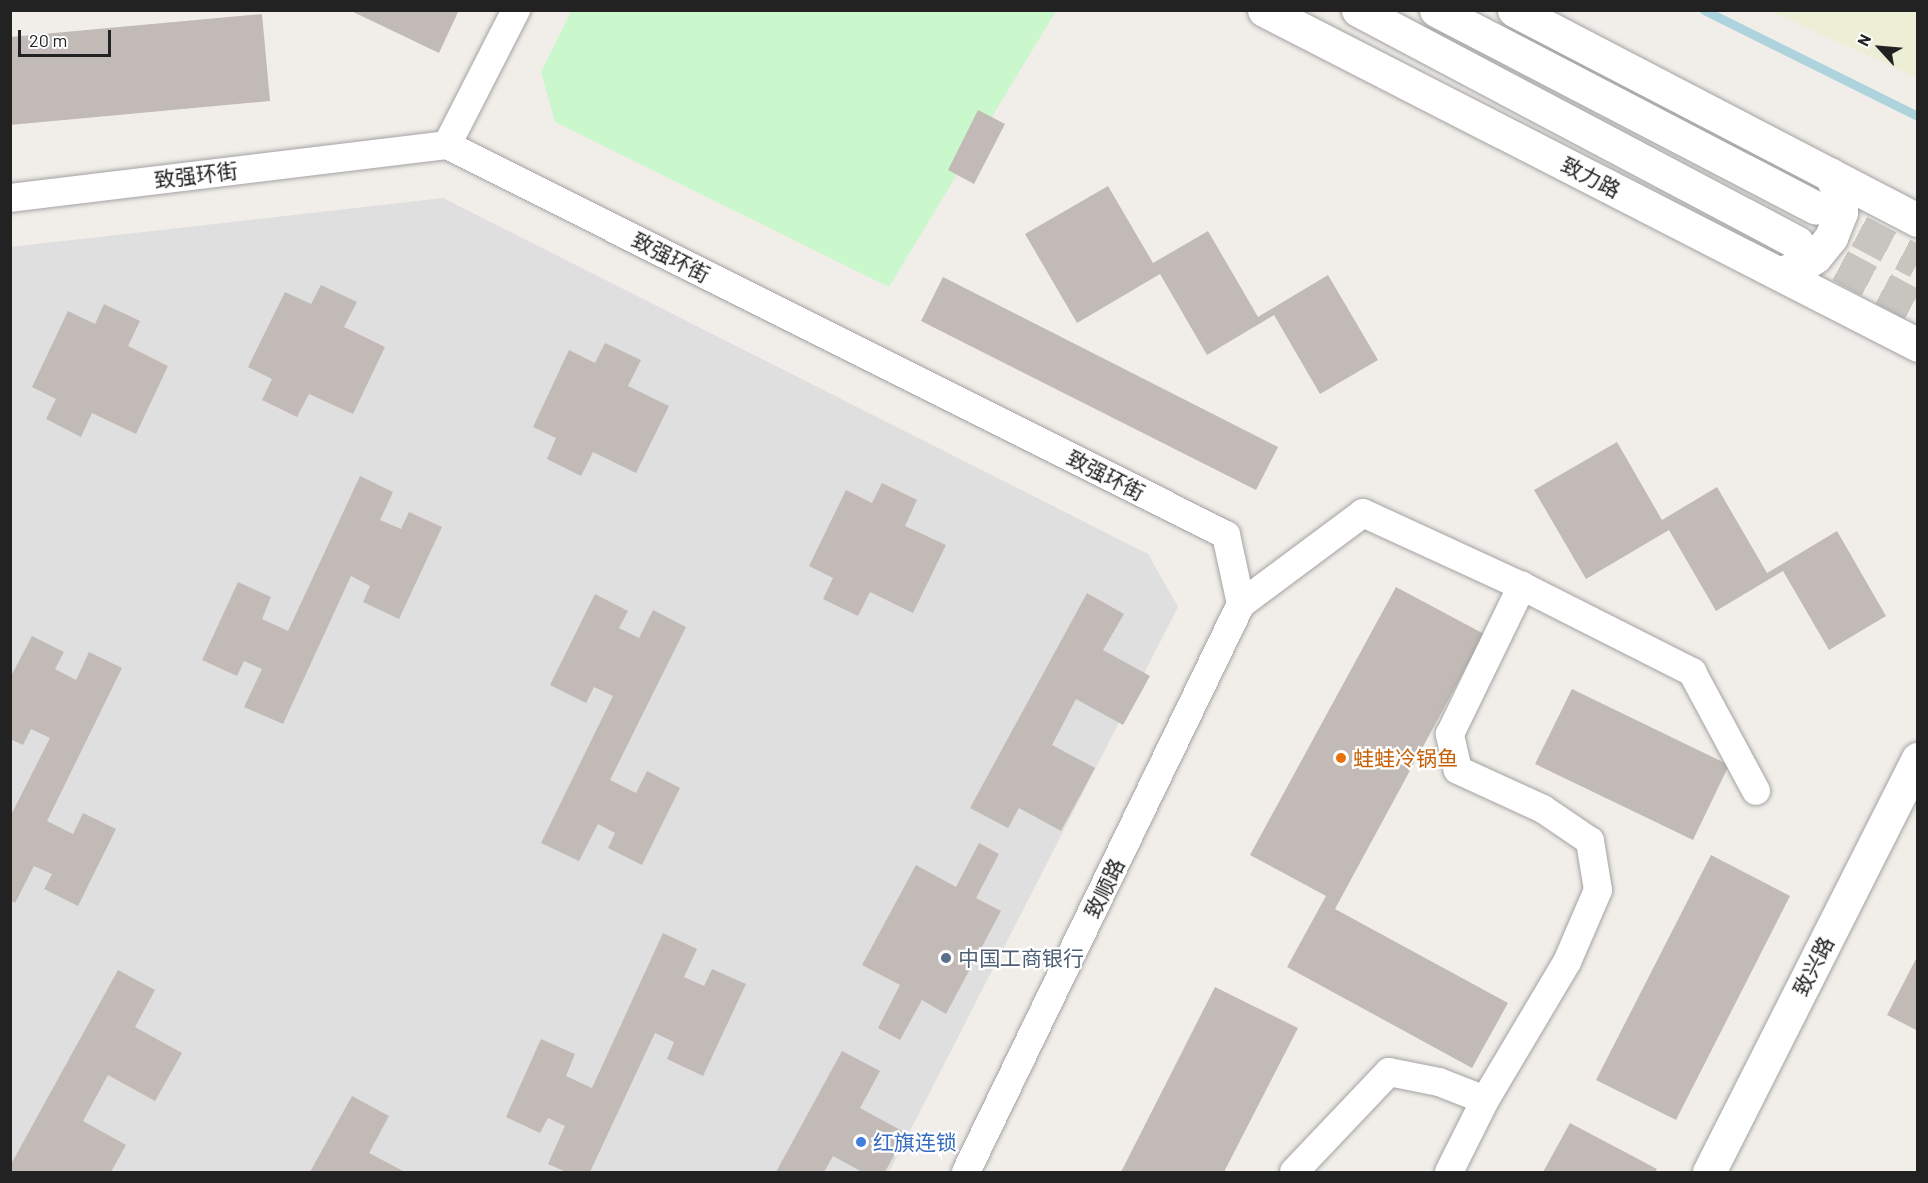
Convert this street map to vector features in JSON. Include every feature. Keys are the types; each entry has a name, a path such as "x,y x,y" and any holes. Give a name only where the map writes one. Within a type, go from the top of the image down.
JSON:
{"street":[{"path":"447,145 516,10"},
{"name":"致力路","path":"1264,10 1917,345"},
{"name":"致力路","path":"1358,10 1797,242"},
{"path":"1436,10 1816,208"},
{"path":"1514,10 1917,220"},
{"name":"致强环街","path":"10,198 447,145 1226,535 1241,603"},
{"path":"1779,273 1800,267 1815,257 1832,237 1841,212 1840,195 1830,174"},
{"path":"1241,603 1363,513 1522,586 1692,672 1756,790"},
{"path":"1449,1173 1485,1100 1567,962 1598,890 1590,841 1544,809 1458,770 1449,734 1522,586"},
{"name":"致顺路","path":"966,1173 1241,603"},
{"name":"致兴路","path":"1709,1173 1917,759"},
{"path":"1293,1173 1389,1072 1439,1082 1485,1100"}],"shaded area":[{"path":"443,198 1148,554 1178,607 889,1172 11,1172 10,247"}],"green space":[{"path":"571,11 1056,11 889,287 555,122 541,72"},
{"path":"1770,11 1917,11 1917,78"}],"building":[{"path":"349,10 459,10 439,53"},
{"path":"262,14 270,101 10,125 10,37"},
{"path":"978,110 1005,124 974,184 948,170"},
{"path":"1108,186 1153,263 1208,231 1258,317 1328,275 1378,360 1320,394 1274,315 1207,355 1160,274 1077,323 1025,234"},
{"path":"943,277 1278,447 1256,490 921,321"},
{"path":"321,285 357,302 344,327 385,347 353,414 309,394 297,417 262,400 272,379 248,367 285,292 311,304"},
{"path":"104,304 140,321 128,346 168,366 136,434 92,413 81,437 46,419 56,399 32,387 68,311 95,324"},
{"path":"605,343 641,360 628,386 669,406 636,473 593,452 581,476 547,459 556,438 533,427 569,350 595,363"},
{"path":"1617,442 1662,520 1717,487 1767,573 1837,531 1886,616 1829,650 1783,571 1716,611 1669,530 1586,579 1534,490"},
{"path":"360,476 393,492 380,520 401,529 409,512 442,527 399,619 363,602 370,586 351,576 283,724 244,707 262,669 244,661 237,676 202,660 238,582 271,597 262,619 288,631"},
{"path":"882,483 917,500 905,526 946,545 913,613 870,592 858,616 823,599 833,578 809,566 846,490 872,503"},
{"path":"1396,587 1484,634 1335,909 1508,1003 1472,1068 1287,967 1326,896 1250,855"},
{"path":"1087,593 1124,614 1103,650 1150,676 1123,725 1076,699 1052,745 1095,768 1061,831 1019,808 1008,828 970,808"},
{"path":"595,594 628,611 619,628 639,638 653,610 686,627 610,780 636,793 647,771 680,788 642,865 608,848 615,833 598,824 579,861 541,843 613,696 594,687 586,703 550,685"},
{"path":"32,636 64,652 55,669 76,680 89,652 122,668 47,821 73,834 83,813 116,829 78,906 44,889 52,874 34,866 15,903 10,900 10,817 50,738 31,729 23,745 10,739 10,678"},
{"path":"1572,689 1729,765 1693,840 1535,764"},
{"path":"979,843 999,854 976,898 1001,911 946,1014 922,1000 900,1040 878,1028 900,985 862,965 916,865 956,887"},
{"path":"1711,855 1790,896 1676,1120 1596,1080"},
{"path":"663,933 697,949 684,977 704,986 712,969 746,984 703,1076 667,1059 674,1042 655,1033 590,1172 566,1172 548,1164 565,1126 548,1118 540,1133 506,1117 541,1039 575,1054 566,1076 592,1088"},
{"path":"1918,955 1918,1031 1887,1015"},
{"path":"118,970 155,990 135,1027 182,1053 155,1101 108,1075 83,1121 126,1145 111,1172 10,1172 10,1166"},
{"path":"1215,987 1298,1028 1224,1172 1121,1172"},
{"path":"842,1051 880,1071 860,1108 906,1133 885,1172 862,1172 833,1156 824,1172 776,1172"},
{"path":"352,1096 389,1116 369,1153 405,1172 310,1172"},
{"path":"1570,1123 1657,1169 1655,1172 1543,1172"}],"waterway":[{"path":"1704,10 1918,116"}],"tunnel":[{"path":"1816,208 1918,262"},
{"path":"1797,242 1918,307"}],"place":[{"name":"蛙蛙冷锅鱼","path":"1341,758"},
{"name":"中国工商银行","path":"946,958"},
{"name":"红旗连锁","path":"861,1142"}]}
